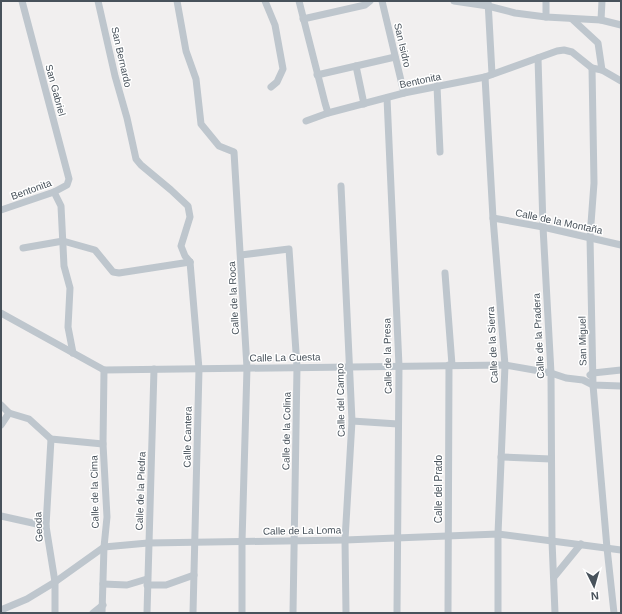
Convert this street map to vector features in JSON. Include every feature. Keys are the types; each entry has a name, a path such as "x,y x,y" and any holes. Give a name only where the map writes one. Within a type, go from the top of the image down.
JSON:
{"street":[{"name":"San Gabriel","path":"22,1 69,179 68,185"},
{"name":"San Bernardo","path":"98,1 136,159 188,206 190,217 181,246 184,256 190,262"},
{"name":"Calle de la Roca","path":"177,1 186,51 196,79 201,124 219,146 234,152 247,368 242,542 242,613"},
{"path":"265,1 275,25 283,69 277,82 271,87"},
{"path":"299,1 328,113"},
{"path":"303,19 365,5 370,1"},
{"name":"San Isidro","path":"382,1 404,93"},
{"path":"454,1 488,4 516,13 546,17 601,20 621,25"},
{"path":"546,1 546,17"},
{"path":"601,20 602,1"},
{"name":"Calle de la Sierra","path":"488,4 488,76 493,218 505,365 498,534 498,613"},
{"path":"572,18 598,43 602,70"},
{"name":"Bentonita","path":"306,121 328,113 404,93 488,76 564,50 572,52 592,68"},
{"path":"318,75 396,57"},
{"name":"Calle de la Pradera","path":"538,58 543,227 551,373 552,541 555,613"},
{"path":"356,66 364,104"},
{"path":"592,68 602,70 621,81"},
{"name":"San Miguel","path":"592,68 594,183 590,238 593,385 614,613"},
{"path":"438,86 440,152"},
{"name":"Calle de la Presa","path":"387,98 399,366 397,613"},
{"name":"Bentonita","path":"1,210 54,192 68,185"},
{"name":"Calle del Campo","path":"341,186 352,421 346,540 346,613"},
{"path":"54,192 61,206 64,266 70,288 68,327 74,353"},
{"name":"Calle de la Montaña","path":"493,218 621,244"},
{"path":"23,248 63,241 95,250 113,272 119,273 190,262"},
{"name":"Calle de la Colina","path":"241,255 289,249 296,367 293,613"},
{"name":"Calle Cantera","path":"190,262 199,368 193,613"},
{"name":"Calle del Prado","path":"445,273 451,365 448,613"},
{"path":"1,313 104,370"},
{"name":"Calle La Cuesta","path":"104,370 505,365 551,373 566,378 583,380 593,385 621,386"},
{"name":"Calle de la Piedra","path":"147,613 154,369"},
{"name":"Calle de la Cima","path":"102,613 104,546 107,517 104,444 104,370"},
{"path":"583,380 593,372 621,370"},
{"path":"1,405 9,413 29,420 51,439 104,444"},
{"path":"1,425 9,413"},
{"path":"352,421 398,424"},
{"name":"Geoda","path":"51,439 46,526 55,582 55,613"},
{"path":"501,457 551,459"},
{"path":"1,516 46,526"},
{"name":"Calle de La Loma","path":"104,546 148,543 346,540 498,534 621,550"},
{"path":"554,577 581,544"},
{"path":"6,610 55,582 104,546"},
{"path":"103,584 126,585 147,582 166,585 194,575"},
{"path":"93,613 103,605"}]}
